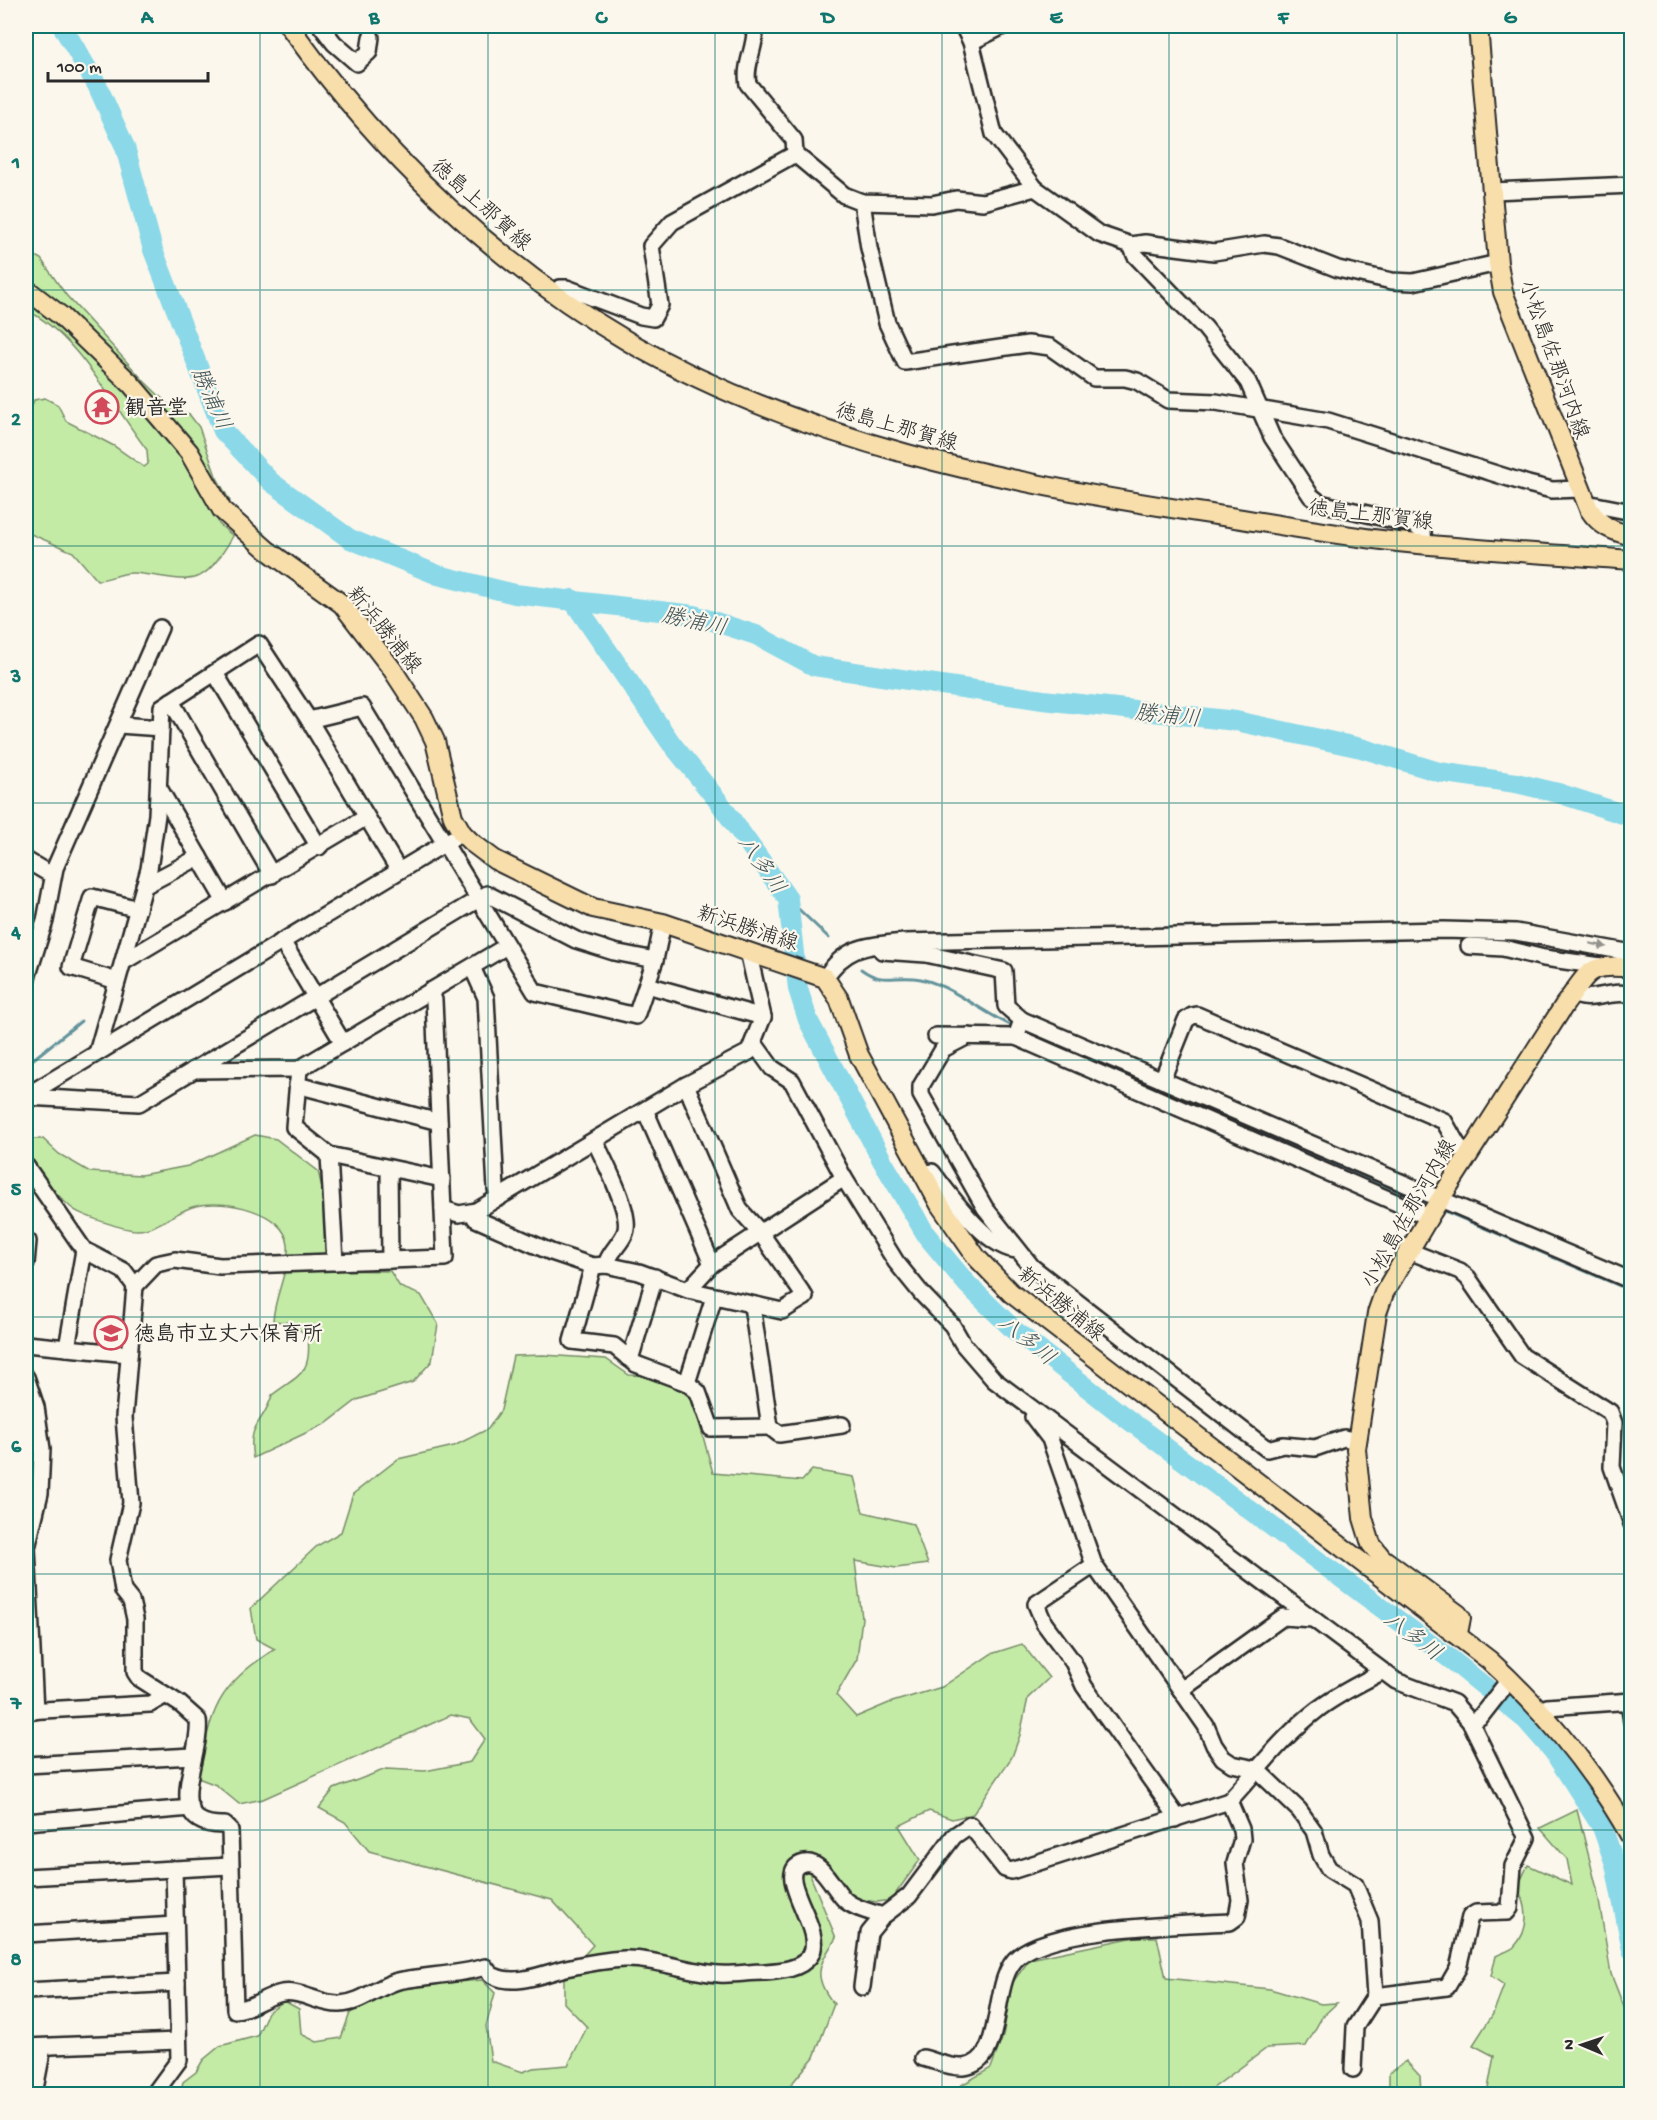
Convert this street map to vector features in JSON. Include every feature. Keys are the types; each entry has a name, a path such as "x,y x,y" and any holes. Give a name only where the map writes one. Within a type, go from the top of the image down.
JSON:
{"main road":[{"name":"徳島上那賀線","path":"289,26 312,58 399,158 454,214 497,252 555,294 631,343 722,389 831,432 966,468 1093,495 1424,544 1632,560"},
{"name":"小松島佐那河内線","path":"1476,28 1493,190 1498,263 1512,318 1583,496 1597,522 1607,528 1632,536"},
{"name":"新浜勝浦線","path":"26,289 61,316 131,384 189,452 222,510 267,550 342,604 392,669 424,717 435,741 453,817 462,833 495,860 527,873 593,908 663,923 822,976 839,999 860,1055 922,1174 940,1205 977,1258 1011,1293 1458,1633"},
{"name":"小松島佐那河内線","path":"1458,1633 1461,1618 1458,1614 1382,1558 1371,1544 1363,1518 1357,1441 1377,1313 1384,1293 1540,1038 1590,972 1601,966"},
{"path":"1601,966 1632,968"},
{"path":"1458,1633 1541,1711 1571,1748 1632,1839"}],"street":[{"path":"321,26 334,43 357,63 369,52 371,37"},
{"path":"750,26 755,31 755,42 746,74 748,84 794,140 795,154 844,195 862,202 932,204 956,199 983,202 1035,188"},
{"path":"963,26 971,42 994,134 1035,188 1100,234 1131,245 1145,243 1214,252 1264,244 1279,246 1338,269 1392,281 1413,282 1498,263"},
{"path":"971,42 1002,26"},
{"path":"555,294 560,288 567,288 622,310 652,318 660,304 651,246 659,234 672,222 795,154"},
{"path":"1493,190 1632,185"},
{"path":"862,202 869,248 887,323 905,362 1028,344 1042,344 1094,378 1125,378 1137,381 1168,400 1216,402 1328,421 1552,490 1583,496 1632,512"},
{"path":"1131,245 1135,255 1205,328 1248,382 1272,437 1311,496 1320,502 1415,525 1423,532 1424,544"},
{"path":"26,981 45,921 47,901 54,884 53,876 160,628"},
{"path":"97,1053 144,886 157,815 162,707 259,644 309,720 365,818 399,871"},
{"path":"215,672 319,847"},
{"path":"171,701 272,875"},
{"path":"309,720 362,707 535,992 636,1016 655,960 663,923"},
{"path":"119,726 161,728"},
{"path":"158,788 225,902"},
{"path":"123,962 365,818"},
{"path":"26,1097 462,833"},
{"path":"144,886 199,857"},
{"path":"26,860 53,876"},
{"path":"26,1097 138,1103 487,894 576,940 614,952 655,960"},
{"path":"117,981 71,967 92,897 138,909"},
{"path":"1478,931 1547,944 1601,966"},
{"path":"822,976 840,957 859,948 877,945 1478,931 1548,936 1632,953"},
{"path":"282,941 344,1043"},
{"path":"877,945 884,952 927,954 1004,971 1006,1006 1019,1028 1435,1207 1632,1281"},
{"path":"1469,946 1503,948 1544,958 1601,966"},
{"path":"442,1179 329,1155 294,1127 298,1077 344,1043 506,947"},
{"path":"443,1209 459,1214 472,1213 686,1085 749,1052 763,1017 752,952"},
{"path":"472,967 486,998 496,1189 499,1198"},
{"path":"647,985 763,1017"},
{"path":"430,992 434,1000 445,1258 220,1266 175,1260 156,1264 135,1286 124,1417 131,1503 118,1560 123,1591 130,1601 135,1619 135,1672 139,1678 164,1696 180,1704 198,1720 198,1742 189,1776 192,1815 203,1824 225,1826 230,1830 235,2010 243,2010 279,1993 293,1993 337,2004 355,2002 401,1980 465,1973 485,1967 494,1976 506,1979 532,1978 564,1968 626,1959 718,1974 782,1971 795,1967 809,1958 815,1945 814,1933 795,1893 792,1880 794,1870 800,1864 807,1862 818,1867 844,1900 883,1916"},
{"path":"1573,993 1579,998 1614,992 1632,995"},
{"path":"1162,1080 1186,1020 1197,1016 1444,1121 1456,1144 1467,1155"},
{"path":"936,1036 968,1036 1019,1028 1162,1080 1435,1207"},
{"path":"968,1036 943,1049 921,1086 921,1095 971,1187 1032,1267 1078,1305 1267,1449 1282,1445 1316,1448 1344,1438 1357,1441"},
{"path":"754,1043 771,1068 792,1081 844,1178 896,1262 922,1294 952,1325 986,1372 1381,1672 1426,1695 1454,1703 1476,1719 1527,1838 1513,1866 1510,1908 1507,1912 1476,1913 1470,1917 1458,1968 1448,1987 1375,1996"},
{"path":"193,1070 298,1077 439,1122"},
{"path":"472,1213 476,1219 551,1252 655,1277 714,1298 782,1311 805,1297 760,1232 740,1210 686,1085"},
{"path":"645,1110 712,1264"},
{"path":"595,1141 628,1219 625,1234 600,1265 572,1341 615,1346 636,1365 687,1383 698,1392 711,1428 770,1427 779,1434 842,1425"},
{"path":"329,1155 335,1262"},
{"path":"26,1166 84,1250 124,1272 135,1286"},
{"path":"389,1168 390,1260"},
{"path":"922,1174 932,1172 970,1221 1008,1250 1018,1250"},
{"path":"688,1290 712,1264 844,1178"},
{"path":"26,1241 28,1241 26,1263"},
{"path":"67,1348 84,1250"},
{"path":"1409,1251 1460,1271 1468,1278 1522,1356 1610,1412 1614,1423 1612,1467 1632,1524"},
{"path":"628,1358 632,1353 655,1277"},
{"path":"687,1383 714,1298"},
{"path":"752,1306 770,1427"},
{"path":"26,1344 129,1354"},
{"path":"26,1377 36,1407 42,1449 40,1493 26,1548 30,1711 150,1704 164,1696"},
{"path":"1027,1405 1027,1410 1050,1439 1094,1565 1206,1726 1223,1758 1232,1764 1256,1769 1309,1823 1329,1869 1355,1885 1370,1921 1375,1996 1354,2027 1353,2069"},
{"path":"1094,1565 1036,1604 1044,1623 1073,1662 1084,1686 1173,1811 1175,1819"},
{"path":"1181,1690 1283,1617 1314,1619"},
{"path":"861,1987 869,1932 883,1916 909,1896 954,1836 970,1825 1005,1869 1011,1871 1230,1801 1256,1769 1318,1709 1381,1672"},
{"path":"1476,1719 1508,1682"},
{"path":"1541,1711 1547,1707 1630,1701 1632,1722"},
{"path":"26,1765 194,1756"},
{"path":"923,2058 961,2067 980,2059 992,2041 1004,1978 1009,1965 1033,1946 1138,1927 1230,1923 1237,1917 1240,1899 1235,1863 1242,1839 1241,1829 1230,1801"},
{"path":"26,1822 191,1808"},
{"path":"26,1877 230,1866"},
{"path":"154,2094 179,2060 174,1869"},
{"path":"26,1934 175,1925"},
{"path":"26,1991 177,1983"},
{"path":"26,2048 178,2041"},
{"path":"34,2094 43,2047"}],"green space":[{"path":"26,251 41,259 66,295 145,382 174,410 189,414 199,427 216,476 230,501 213,507 219,524 233,536 221,555 202,575 181,579 129,573 97,580 73,552 26,532 26,421 34,400 45,398 58,405 66,421 114,446 144,467 148,464 147,450 77,353 61,335 26,310"},
{"path":"255,1135 276,1139 318,1171 325,1200 325,1248 330,1270 390,1271 400,1287 421,1295 438,1324 432,1361 413,1382 357,1400 327,1423 253,1458 254,1430 269,1405 272,1395 301,1373 308,1359 308,1337 292,1323 273,1321 288,1254 284,1233 265,1216 237,1206 222,1204 189,1208 145,1229 123,1228 104,1222 78,1212 68,1205 33,1165 26,1153 26,1139 43,1139 59,1154 90,1172 141,1175 188,1166"},
{"path":"543,1355 606,1359 629,1375 653,1376 692,1396 713,1473 802,1481 812,1470 854,1477 863,1512 913,1524 928,1564 896,1568 855,1561 862,1618 857,1659 836,1695 856,1717 889,1703 942,1687 991,1654 1022,1644 1049,1678 1028,1698 1020,1735 1012,1757 973,1814 952,1819 929,1811 899,1826 920,1860 891,1900 877,1902 851,1898 840,1880 810,1875 836,1938 825,1956 820,1971 822,1986 834,2004 814,2057 783,2094 180,2094 183,2082 196,2072 203,2060 220,2046 257,2036 268,2012 284,2001 299,2009 301,2034 317,2042 341,2038 350,2013 405,1986 482,1980 495,1993 486,2026 491,2061 523,2072 533,2068 568,2065 587,2027 564,2003 564,1977 593,1945 552,1900 369,1851 345,1822 319,1808 334,1789 386,1769 425,1771 470,1762 485,1739 470,1719 451,1715 263,1799 239,1804 216,1785 198,1778 207,1735 219,1703 239,1676 275,1649 256,1639 251,1608 317,1546 341,1532 353,1494 398,1459 454,1446 488,1429 501,1410 513,1356"},
{"path":"1577,1810 1597,1889 1611,1974 1631,2025 1631,2094 1487,2094 1494,2056 1473,2045 1493,2014 1504,1985 1491,1976 1496,1956 1514,1947 1525,1926 1526,1910 1517,1888 1528,1865 1572,1885 1567,1859 1540,1828"},
{"path":"1135,1937 1157,1937 1166,1978 1270,1989 1321,2004 1337,2003 1322,2017 1306,2046 1267,2048 1205,2094 953,2094 958,2087 991,2068 1003,2036 1012,1983 1030,1959"},
{"path":"1406,2061 1420,2076 1421,2094 1389,2094 1389,2073"}],"waterway":[{"name":"勝浦川","path":"62,26 97,85 125,147 153,250 223,431 271,482 350,539 438,575 515,594 694,615 756,635 814,666 1043,700 1236,721 1361,748 1439,772 1516,783 1558,793 1632,817"},
{"name":"八多川","path":"572,599 671,743 719,802 788,899 798,989 808,1020 883,1162 927,1236 967,1284 1014,1330 1122,1415 1453,1661 1526,1720 1554,1752 1602,1827 1615,1864 1632,1950"},
{"path":"788,899 829,938"},
{"path":"861,969 880,978 927,980 952,991 1015,1027"},
{"path":"26,1065 81,1021"},
{"path":"1024,1031 1429,1204"},
{"path":"1440,1209 1632,1291"}],"place":[{"name":"観音堂","path":"102,407"},
{"name":"徳島市立丈六保育所","path":"111,1333"}]}
